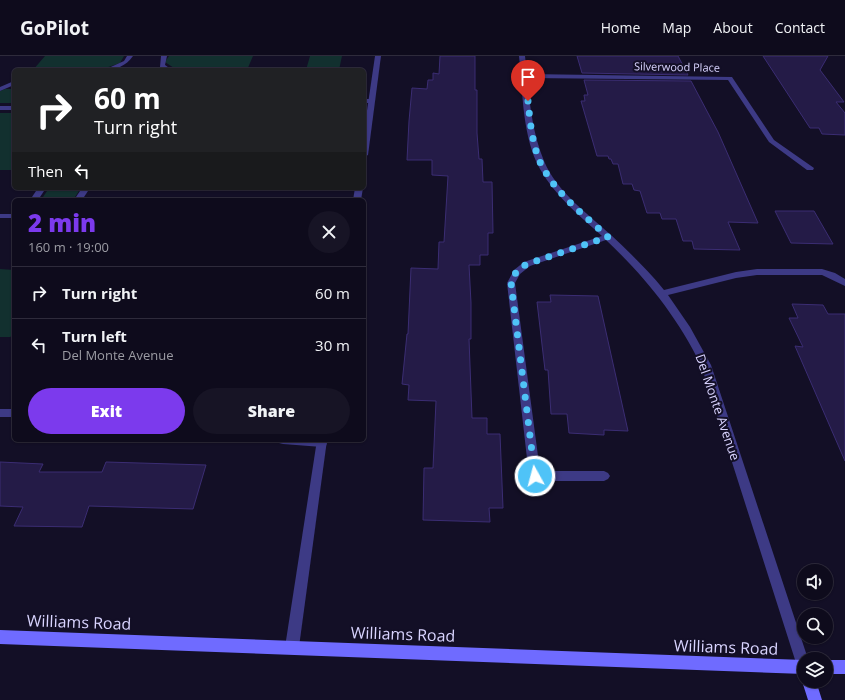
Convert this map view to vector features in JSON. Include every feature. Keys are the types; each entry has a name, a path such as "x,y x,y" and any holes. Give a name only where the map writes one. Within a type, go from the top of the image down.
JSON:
{"main road":[{"name":"Williams Road","path":"0,637 797,666"},
{"path":"833,667 845,667"},
{"path":"811,688 815,700"}],"street":[{"path":"112,68 126,62 130,56"},
{"path":"164,56 162,66 166,68"},
{"path":"366,142 378,56"},
{"name":"Del Monte Avenue","path":"522,56 531,127 540,162 551,180 566,197 608,237 662,293 691,333 706,365 799,652"},
{"name":"Silverwood Place","path":"524,76 730,78 771,141 810,168"},
{"path":"0,89 12,84"},
{"path":"366,101 372,101"},
{"path":"0,108 12,108"},
{"path":"0,216 12,216"},
{"path":"604,476 535,476 511,283 513,274 519,268 527,264 608,237"},
{"path":"662,293 736,275 757,272 822,272 832,275 845,283"},
{"path":"0,413 12,413"},
{"path":"292,647 322,442"}],"green space":[{"path":"45,56 124,56 120,63 106,68 35,68"},
{"path":"169,56 253,56 248,68 174,68 165,62"},
{"path":"310,56 342,56 339,68 307,68"},
{"path":"12,89 12,103 0,103 0,91"},
{"path":"0,113 12,113 12,170 0,170"},
{"path":"48,190 80,190 74,198 42,198"},
{"path":"0,269 12,270 12,336 0,337"}],"building":[{"path":"440,56 475,56 475,90 477,90 477,133 479,159 482,159 483,182 492,182 493,233 488,233 488,255 480,255 480,265 469,265 471,339 469,339 472,418 487,418 487,434 500,434 503,508 489,508 490,522 423,520 424,468 433,468 436,401 408,400 409,385 402,384 408,334 411,268 438,269 439,242 444,242 448,176 432,175 432,160 407,160 412,88 427,89 428,80 433,80 433,73 439,74"},
{"path":"577,56 678,56 688,75 582,73"},
{"path":"763,56 828,56 820,70 844,102 836,102 845,113 845,135 822,134 819,128 810,128"},
{"path":"584,80 691,81 718,132 758,223 728,222 740,250 694,249 692,241 683,241 676,219 662,219 660,213 647,213 640,191 634,190 632,184 623,184 618,164 613,164 608,156 597,156 581,101 585,101 584,95 588,95"},
{"path":"775,211 814,211 833,244 791,243"},
{"path":"550,295 598,296 628,431 604,430 604,435 569,433 567,414 551,414 548,370 545,370 537,302 551,302"},
{"path":"792,304 823,305 828,314 845,314 845,461 795,346 803,347 789,318 798,318"},
{"path":"0,462 43,464 39,472 102,472 106,462 206,465 193,509 89,506 82,527 14,526 23,507 0,506"}],"route":[{"path":"528,101 531,127 540,162 551,180 566,197 608,237 527,264 519,268 513,274 511,283 535,476"}]}
